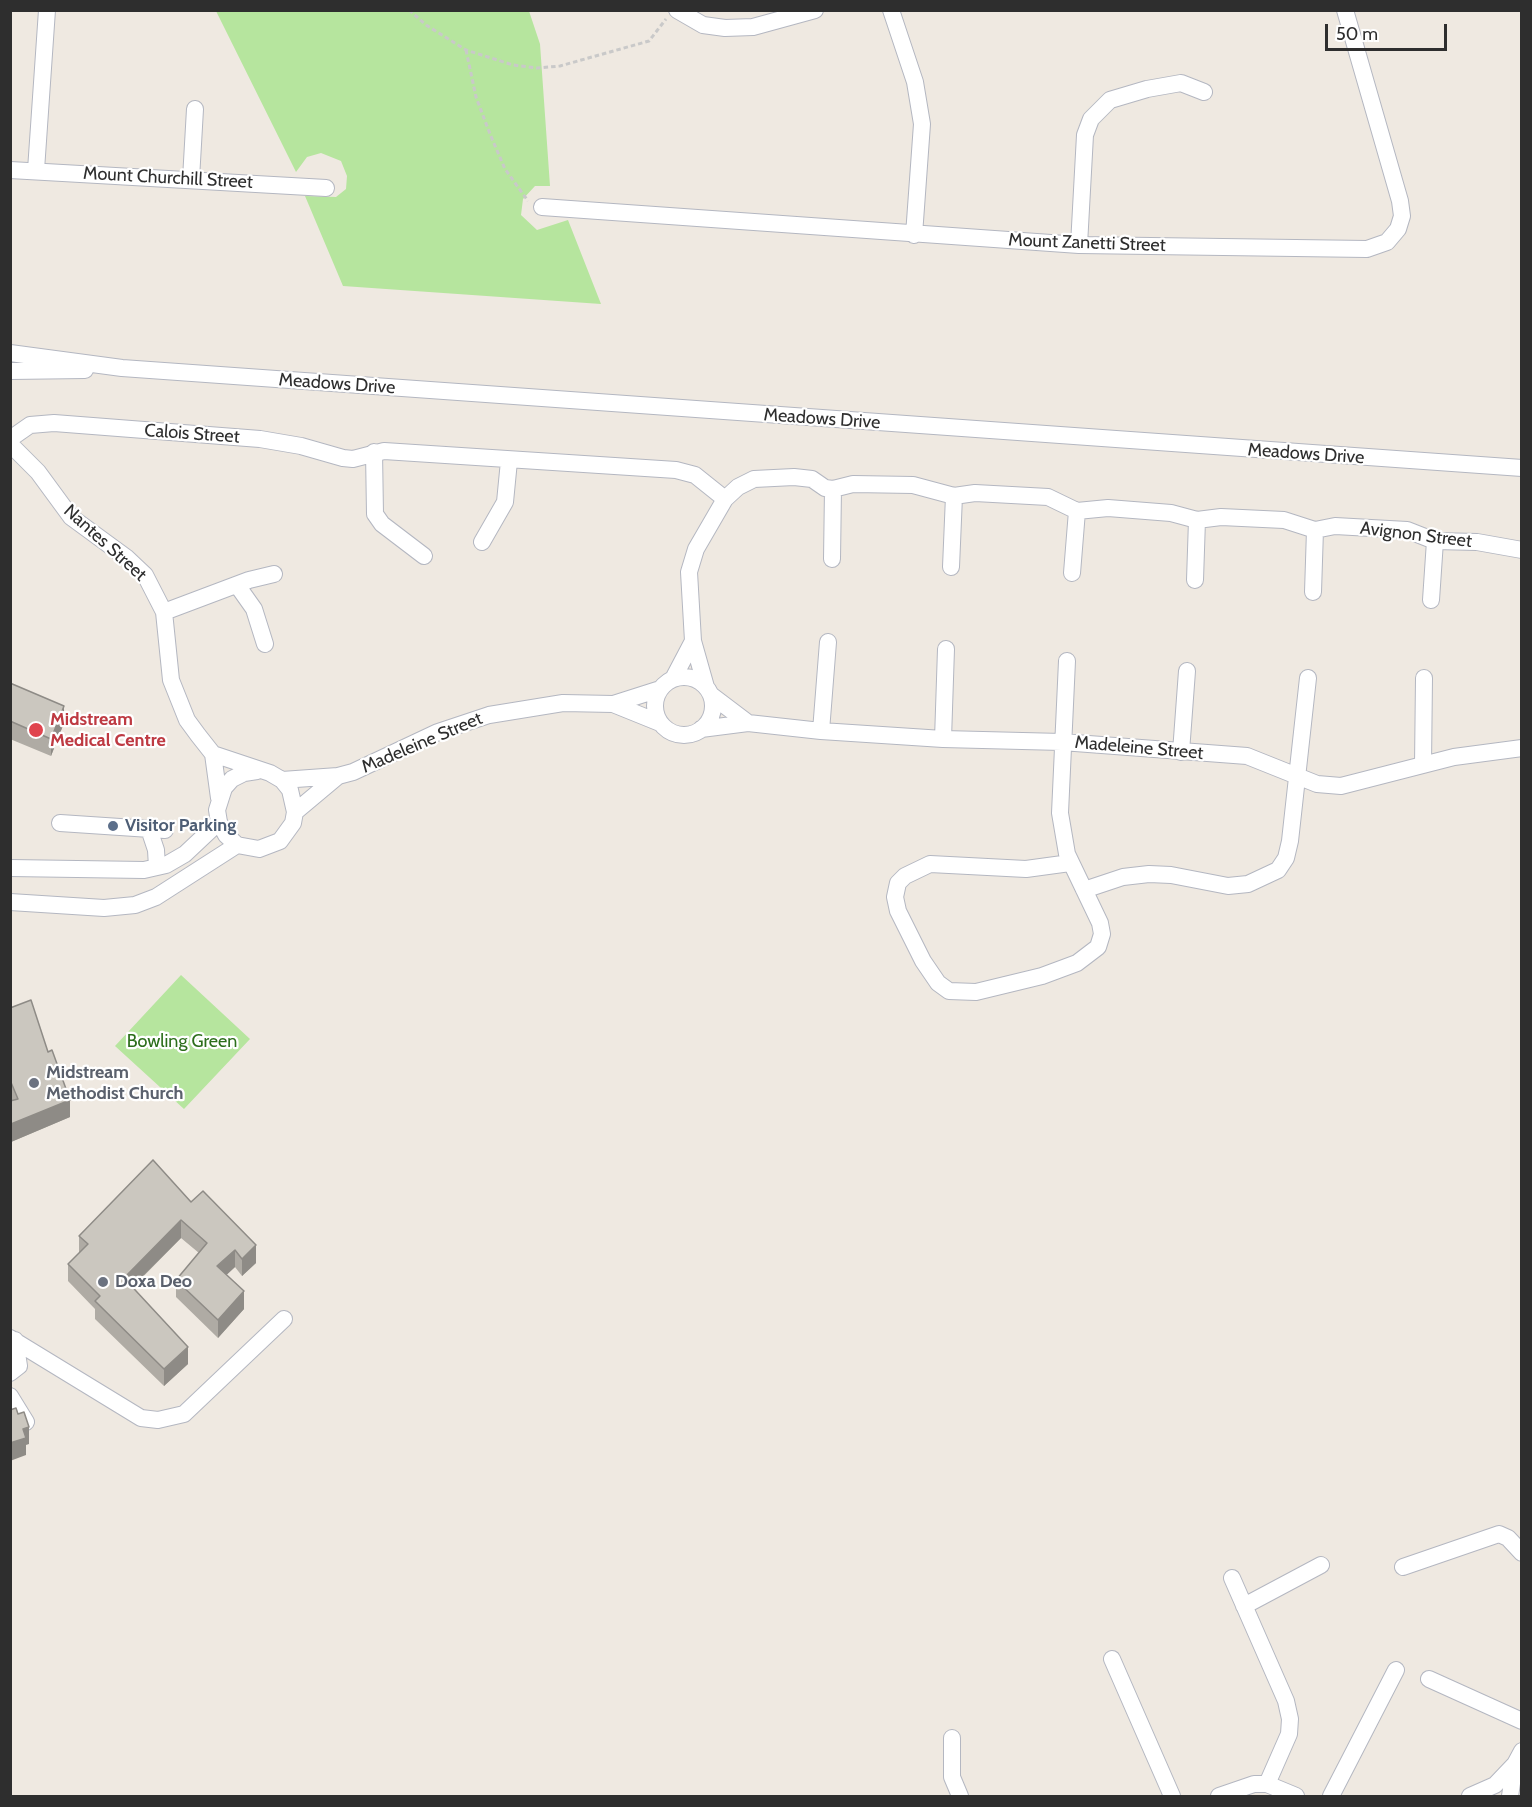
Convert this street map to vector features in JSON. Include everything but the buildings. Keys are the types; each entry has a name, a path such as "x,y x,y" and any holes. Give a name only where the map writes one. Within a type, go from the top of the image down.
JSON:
{"street":[{"path":"36,170 47,10"},
{"path":"674,10 703,25 725,28 753,27 815,10"},
{"path":"891,10 915,82 921,124 914,235"},
{"name":"Mount Zanetti Street","path":"542,207 1079,245 1367,249 1388,242 1398,229 1402,216 1400,201 1345,10"},
{"path":"1079,245 1085,135 1091,119 1110,100 1147,89 1181,83 1204,92"},
{"path":"191,180 195,109"},
{"name":"Mount Churchill Street","path":"10,170 326,188"},
{"name":"Meadows Drive","path":"10,353 122,368 1521,468"},
{"name":"Meadows Drive","path":"10,371 122,368"},
{"name":"Calois Street","path":"10,439 30,425 43,423 260,440 300,446 343,459 353,459 374,452 676,470 695,475 725,500"},
{"name":"Nantes Street","path":"10,444 38,472 71,517 127,558 145,575 164,612 171,680 187,720 213,754 219,798"},
{"path":"374,452 375,514 382,524 424,556"},
{"path":"482,542 505,502 509,461"},
{"path":"701,729 712,714 708,691 693,641 689,572 696,549 725,500 746,483 773,477 812,480 825,488 832,489 853,484 913,485 954,496 975,493 1048,497 1077,511 1071,573"},
{"path":"832,489 832,559"},
{"path":"951,567 954,496"},
{"name":"Avignon Street","path":"1077,511 1108,508 1171,513 1197,520 1221,517 1284,520 1315,530 1335,526 1407,530 1435,541 1477,542 1521,550"},
{"path":"1195,580 1197,520"},
{"path":"1313,592 1315,530"},
{"path":"1431,600 1435,541"},
{"path":"164,612 274,574"},
{"path":"237,585 254,609 265,644"},
{"path":"660,723 654,705 693,641"},
{"path":"821,731 828,642"},
{"path":"942,739 946,650"},
{"path":"1067,661 1060,813 1070,863 1100,923 1102,934 1098,947 1077,963 1042,976 976,992 949,991 938,983 923,961 898,911 895,897 898,883 904,876 930,864 1026,869 1070,863"},
{"path":"1181,752 1187,671"},
{"name":"Madeleine Street","path":"613,704 689,677 748,723"},
{"path":"1084,890 1123,877 1149,874 1171,875 1228,886 1248,884 1266,879 1278,870 1286,858 1308,678"},
{"path":"1423,765 1424,678"},
{"name":"Madeleine Street","path":"237,845 248,849 270,847 288,833 295,812 338,776 438,732 489,715 563,703 613,704 660,723 675,734 684,735 701,729 748,723 821,731 942,739 1062,742 1247,756 1317,784 1341,786 1454,757 1521,748"},
{"path":"213,754 257,771"},
{"path":"10,903 124,908 145,903 237,845 226,835 219,822 219,798 232,779 244,773 257,771"},
{"name":"Madeleine Street","path":"257,771 270,773 282,780 338,776"},
{"path":"282,780 290,790 295,812"},
{"path":"10,868 144,870 166,866 185,854 219,822"},
{"path":"60,824 157,830 157,867"},
{"path":"13,1339 141,1418 158,1420 184,1414 284,1319"},
{"path":"10,1373 19,1366 13,1339"},
{"path":"10,1396 26,1422"},
{"path":"1403,1567 1499,1534 1508,1538 1521,1553"},
{"path":"1244,1606 1321,1564"},
{"path":"1232,1578 1286,1701 1290,1719 1289,1734 1267,1784"},
{"path":"1112,1659 1172,1797"},
{"path":"1331,1797 1396,1670"},
{"path":"1429,1679 1521,1721"},
{"path":"952,1738 952,1777 960,1797"},
{"path":"1470,1797 1491,1789 1518,1758"},
{"path":"1510,1797 1518,1758"},
{"path":"1226,1795 1254,1784 1267,1784 1296,1797"}],"path":[{"path":"409,10 426,25 466,50 513,65 537,68 560,66 649,41 674,10"},
{"path":"466,50 476,97 505,169 526,201 542,207"}],"green space":[{"path":"216,11 529,11 540,44 550,186 535,186 523,199 521,215 537,230 568,220 601,304 343,286 305,196 336,197 346,189 347,176 341,161 321,153 307,157 296,172"},
{"name":"Bowling Green","path":"181,975 250,1039 184,1109 115,1046"}],"place":[{"name":"Midstream Medical Centre","path":"36,730"},
{"name":"Visitor Parking","path":"113,826"},
{"name":"Midstream Methodist Church","path":"34,1083"},
{"name":"Doxa Deo","path":"103,1282"}]}
